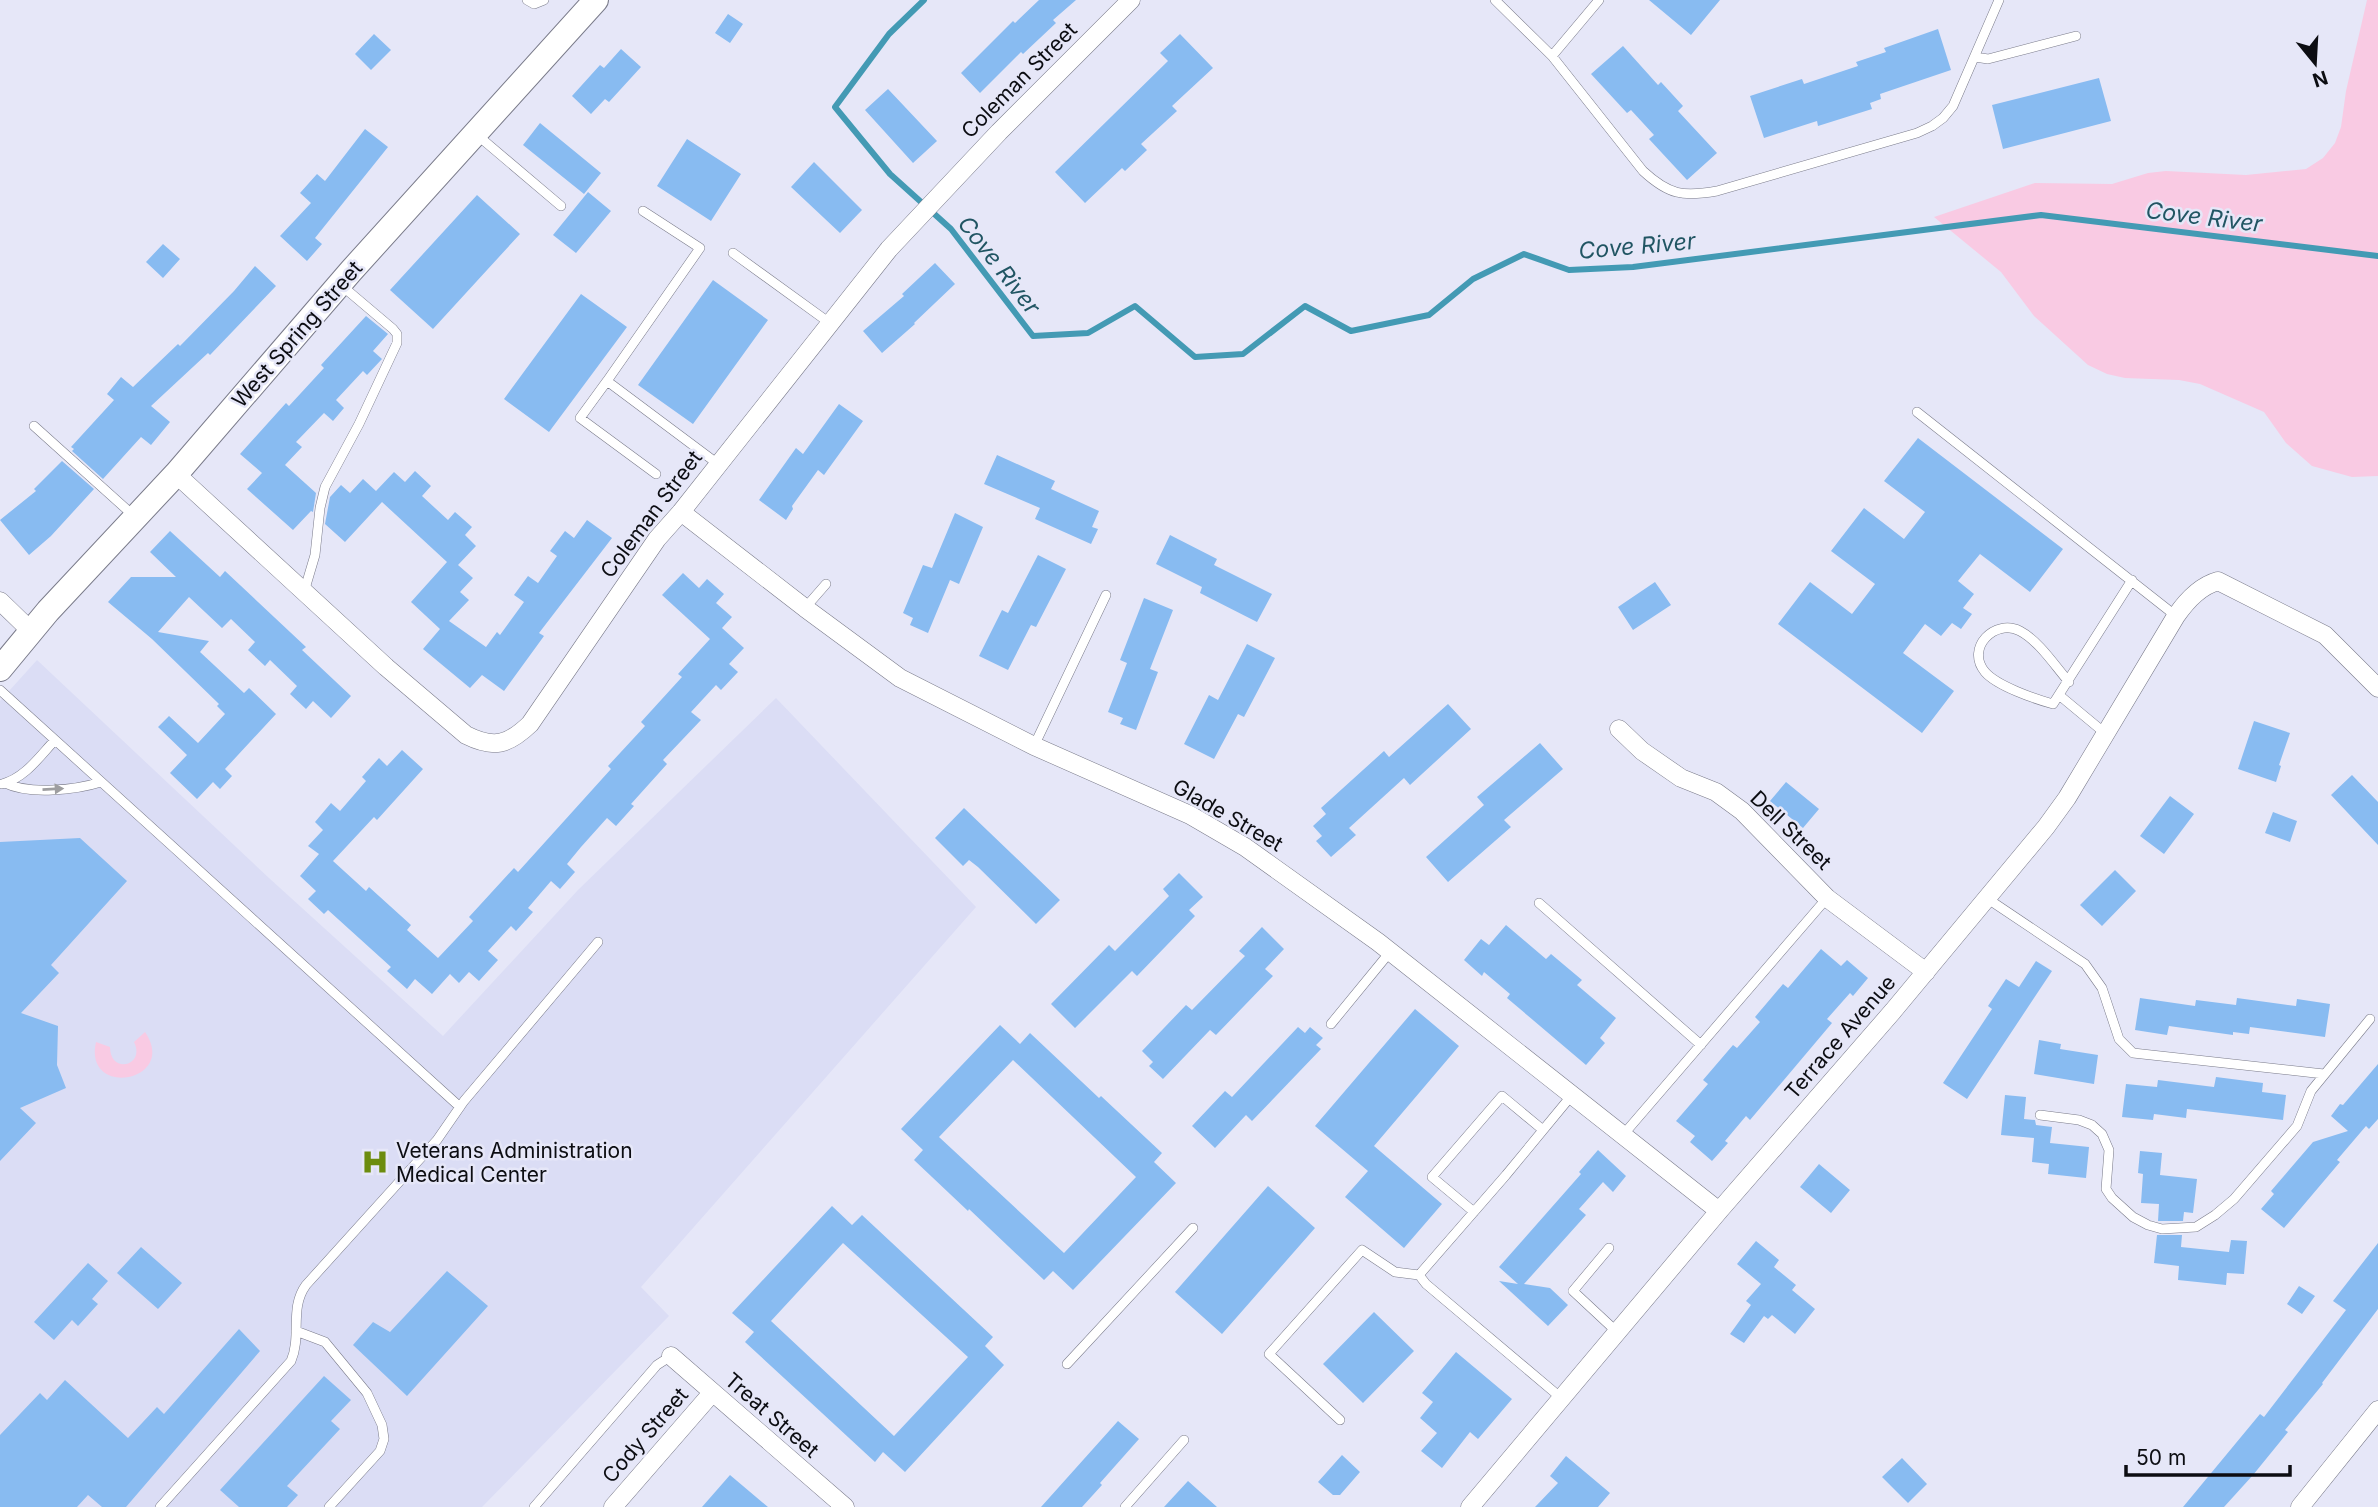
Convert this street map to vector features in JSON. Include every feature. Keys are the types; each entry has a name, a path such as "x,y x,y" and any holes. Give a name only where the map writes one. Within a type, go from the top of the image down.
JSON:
{"main road":[{"name":"West Spring Street","path":"0,669 31,631 176,474 340,284 596,0"}],"street":[{"name":"Coleman Street","path":"176,474 400,679 466,735 494,744 506,741 530,724 657,539 889,249 999,132 1131,0"},
{"name":"Glade Street","path":"681,512 900,678 1034,746 1159,801 1245,847 1390,952 1719,1211"},
{"name":"Terrace Avenue","path":"1470,1507 1560,1397 1988,899 2067,798 2176,616 2195,593 2218,581 2325,635 2378,688"},
{"path":"0,601 31,631"},
{"name":"Dell Street","path":"1619,729 1642,751 1681,778 1716,792 1742,811 1827,898 1926,972"},
{"name":"Treat Street","path":"671,1356 845,1507"},
{"name":"Cody Street","path":"614,1507 712,1393"},
{"path":"2300,1507 2378,1410"}],"lane":[{"path":"528,1 534,4 544,0"},
{"path":"1495,0 1552,55 1643,171 1658,185 1674,193 1693,195 1717,191 1893,140 1932,126 1953,106 2000,0"},
{"path":"1552,55 1599,0"},
{"path":"1975,57 1989,59 2076,36"},
{"path":"475,133 561,206"},
{"path":"643,211 699,248 580,418 656,474"},
{"path":"733,253 831,324"},
{"path":"304,592 315,555 325,487 359,424 397,343 397,334 393,329 340,284"},
{"path":"607,381 718,464"},
{"path":"1917,412 2176,616"},
{"path":"34,426 136,517"},
{"path":"2069,682 2031,639 2020,631 2001,628 1988,635 1978,651 1984,670 1993,678 2053,704 2069,682 2132,580"},
{"path":"805,608 826,584"},
{"path":"1034,746 1105,595"},
{"path":"0,690 460,1107"},
{"path":"2059,695 2106,734"},
{"path":"2,784 25,773 55,740"},
{"path":"2,784 33,790 78,788 101,782"},
{"path":"1623,1135 1827,898"},
{"path":"1988,899 2085,964 2102,988 2119,1039 2133,1053 2324,1074"},
{"path":"1539,904 1701,1045"},
{"path":"162,1506 291,1361 295,1350 297,1304 302,1290 434,1144 460,1107 598,942"},
{"path":"1331,1024 1390,952"},
{"path":"2040,1115 2079,1120 2092,1125 2102,1134 2109,1150 2106,1189 2133,1217 2162,1229 2189,1229 2207,1221 2234,1199 2297,1126 2311,1091 2370,1019"},
{"path":"1419,1275 1572,1095"},
{"path":"1474,1212 1432,1177 1502,1097 1543,1130"},
{"path":"1067,1364 1192,1228"},
{"path":"1609,1248 1573,1291 1618,1332"},
{"path":"1340,1420 1269,1354 1362,1250 1395,1272 1419,1275 1426,1284 1560,1397"},
{"path":"296,1331 325,1342 367,1393 382,1425 384,1439 380,1451 329,1507"},
{"path":"534,1507 657,1365 671,1356"},
{"path":"1125,1507 1184,1440"}],"shaded area":[{"path":"2367,0 2378,0 2378,476 2352,477 2312,466 2286,443 2264,412 2200,384 2179,380 2125,378 2107,374 2088,365 2034,316 2001,272 1934,217 2035,183 2112,184 2148,173 2166,171 2246,175 2306,169 2323,158 2335,143 2341,127 2346,91"},
{"name":"Veterans Administration Medical Center","path":"37,660 269,878 443,1036 578,890 776,698 976,907 641,1287 669,1316 482,1507 0,1507 0,701"},
{"path":"145,1032 152,1049 150,1063 141,1072 128,1077 115,1077 103,1072 96,1060 96,1042 110,1047 115,1061 126,1064 132,1062 135,1057 134,1042"}],"building":[{"path":"1039,0 1076,0 1053,20 1056,23 1023,54 1021,52 980,93 961,73 1013,21 1015,23"},
{"path":"1649,0 1720,0 1691,35"},
{"path":"728,14 743,24 730,43 715,33"},
{"path":"1938,29 1951,70 1880,94 1881,99 1870,103 1872,109 1818,126 1817,121 1764,138 1750,96 1802,79 1804,84 1858,66 1856,62 1886,52 1884,48"},
{"path":"374,34 391,50 371,70 355,54"},
{"path":"1180,34 1213,68 1172,106 1177,111 1141,144 1147,150 1125,171 1122,168 1085,203 1055,172 1168,61 1160,53"},
{"path":"1623,46 1658,85 1661,82 1683,106 1678,111 1717,153 1687,180 1649,139 1654,135 1631,110 1627,113 1591,74"},
{"path":"621,49 641,67 609,102 605,99 591,114 572,96 600,65 604,68"},
{"path":"2099,78 2111,121 2003,149 1992,105"},
{"path":"888,89 937,141 913,163 865,110"},
{"path":"540,123 601,173 584,194 523,145"},
{"path":"365,129 388,147 315,238 322,244 307,261 280,236 311,203 300,193 317,174 325,181"},
{"path":"687,139 741,174 711,221 657,186"},
{"path":"814,162 862,210 840,233 791,187"},
{"path":"588,192 611,211 576,253 553,235"},
{"path":"477,195 520,234 433,329 390,290"},
{"path":"163,244 180,259 163,278 146,262"},
{"path":"935,263 955,284 882,353 863,331 904,296 902,294"},
{"path":"255,266 276,286 210,355 208,353 151,406 170,422 151,445 141,437 103,479 72,451 74,449 71,447 114,400 107,394 121,377 133,387 178,344 180,346"},
{"path":"713,280 768,320 693,424 638,385"},
{"path":"581,294 627,327 549,432 504,399"},
{"path":"366,316 388,334 373,351 382,359 367,375 363,371 336,400 344,408 333,421 324,413 296,442 302,447 285,465 316,493 313,512 293,530 247,489 262,473 240,454 286,403 289,406 324,368 321,365"},
{"path":"839,404 863,421 824,475 818,470 792,506 793,509 786,520 759,500 796,448 803,454"},
{"path":"1918,438 2063,549 2030,592 1980,554 1958,581 1974,594 1963,608 1972,614 1961,629 1952,623 1941,636 1925,624 1903,653 1954,691 1922,733 1778,624 1810,582 1852,614 1875,584 1831,551 1864,508 1904,539 1925,512 1884,481"},
{"path":"997,455 1055,481 1051,489 1099,511 1092,527 1098,529 1091,544 1035,519 1040,508 984,484"},
{"path":"62,461 94,489 51,536 29,555 0,520 36,491 34,489"},
{"path":"415,471 431,486 422,496 448,520 455,512 472,527 465,535 476,546 458,565 473,578 460,592 469,600 449,621 486,647 497,632 500,635 524,602 514,595 528,576 538,583 557,556 550,551 565,531 574,538 587,520 612,538 539,633 544,636 504,691 482,675 470,688 423,649 440,629 411,602 447,562 382,502 345,542 325,524 330,497 341,485 350,493 363,479 376,491 394,472 405,482"},
{"path":"955,513 983,527 959,584 950,580 928,633 910,625 913,618 903,613 923,565 932,568"},
{"path":"170,531 220,577 225,571 306,647 302,650 351,696 331,718 313,701 306,709 290,694 297,686 270,660 265,666 248,650 255,642 231,619 222,628 189,597 158,632 209,641 200,652 244,693 249,688 276,714 225,769 232,776 220,789 213,782 197,799 170,773 187,755 158,727 169,716 198,743 225,714 217,706 219,704 152,639 108,602 131,577 176,577 150,552"},
{"path":"1170,535 1217,559 1214,565 1272,594 1257,622 1200,593 1202,587 1156,564"},
{"path":"1038,555 1066,569 1036,627 1031,625 1008,670 979,656 1002,610 1008,613"},
{"path":"683,573 699,588 707,579 724,594 716,603 732,617 722,628 744,648 729,664 738,672 721,690 716,685 691,712 701,720 663,760 667,764 631,804 634,806 616,826 607,818 581,847 567,864 575,872 560,889 551,881 528,908 533,912 516,931 511,926 488,951 498,960 479,981 469,972 459,983 450,974 432,994 415,979 407,989 387,971 391,967 328,910 324,914 308,899 316,891 300,876 319,854 308,846 323,830 315,822 331,803 340,811 366,781 362,777 379,758 387,766 402,750 423,769 377,820 374,817 333,861 366,891 369,887 411,925 407,930 438,958 473,921 469,917 514,868 518,872 611,769 608,766 645,726 641,722 682,677 678,674 710,639 662,595"},
{"path":"1655,582 1671,605 1633,630 1618,607"},
{"path":"1144,598 1173,610 1150,669 1158,672 1136,730 1120,724 1123,718 1108,712 1127,663 1120,660"},
{"path":"1247,644 1275,658 1244,717 1238,714 1214,759 1184,744 1209,695 1218,700"},
{"path":"1448,704 1471,729 1410,785 1404,778 1349,828 1356,835 1331,857 1316,841 1322,836 1313,826 1326,814 1321,808 1384,751 1389,757"},
{"path":"2254,721 2290,733 2276,782 2238,769"},
{"path":"1540,743 1563,769 1504,820 1511,827 1448,882 1426,857 1484,805 1477,797"},
{"path":"2352,775 2378,802 2378,845 2331,795"},
{"path":"1786,782 1819,809 1803,828 1770,801"},
{"path":"2170,796 2194,814 2164,854 2140,836"},
{"path":"964,808 1060,900 1036,924 978,867 969,860 963,866 935,838"},
{"path":"2273,812 2297,821 2290,842 2265,833"},
{"path":"80,838 127,881 51,965 59,973 21,1013 58,1026 57,1065 66,1088 20,1108 36,1123 0,1161 0,842"},
{"path":"2115,870 2136,891 2102,926 2080,905"},
{"path":"1179,873 1203,897 1189,910 1195,916 1137,976 1132,971 1075,1028 1051,1004 1109,945 1115,951 1169,896 1163,889"},
{"path":"1506,925 1546,959 1551,954 1582,980 1577,985 1616,1018 1600,1038 1605,1043 1586,1065 1507,998 1510,994 1484,972 1482,976 1464,960 1481,939 1489,945"},
{"path":"1262,927 1284,949 1265,969 1273,976 1216,1035 1210,1030 1163,1079 1149,1066 1153,1062 1142,1051 1186,1005 1192,1010 1245,956 1239,951"},
{"path":"1821,949 1841,966 1847,960 1868,978 1853,996 1850,993 1827,1019 1832,1023 1750,1120 1746,1116 1712,1161 1690,1142 1695,1136 1676,1121 1708,1084 1703,1080 1733,1045 1737,1048 1760,1022 1755,1017 1783,984 1788,988"},
{"path":"2036,961 2052,971 1967,1099 1943,1083 1992,1009 1988,1006 2006,979 2019,987"},
{"path":"2140,998 2195,1006 2196,1000 2236,1005 2237,998 2296,1006 2297,999 2330,1004 2325,1037 2250,1027 2249,1034 2233,1032 2233,1035 2169,1026 2167,1035 2135,1030"},
{"path":"1415,1009 1459,1046 1374,1146 1442,1204 1404,1248 1345,1197 1368,1171 1315,1126"},
{"path":"1000,1025 1020,1044 1030,1033 1099,1098 1101,1096 1162,1153 1154,1162 1176,1183 1073,1290 1053,1271 1044,1280 969,1209 968,1211 914,1160 923,1150 901,1129","holes":["1013,1060 1136,1177 1064,1253 939,1137"]},
{"path":"1298,1027 1305,1033 1310,1027 1323,1038 1316,1045 1321,1049 1252,1121 1246,1115 1215,1148 1192,1126 1225,1091 1232,1097"},
{"path":"2039,1040 2061,1044 2060,1049 2098,1055 2094,1084 2034,1074"},
{"path":"2378,1064 2378,1119 2369,1129 2366,1126 2337,1160 2340,1162 2284,1228 2261,1209 2274,1194 2271,1191 2313,1142 2348,1131 2331,1116"},
{"path":"2216,1077 2263,1083 2262,1092 2286,1095 2283,1120 2187,1109 2186,1118 2154,1114 2153,1120 2122,1117 2126,1084 2157,1087 2158,1080 2214,1087"},
{"path":"2005,1095 2026,1097 2024,1119 2035,1120 2036,1125 2052,1127 2050,1143 2089,1147 2086,1178 2048,1174 2049,1164 2032,1162 2034,1138 2001,1135"},
{"path":"1598,1150 1626,1176 1613,1192 1603,1182 1579,1209 1586,1215 1524,1284 1550,1288 1568,1305 1548,1326 1499,1281 1518,1284 1499,1267 1581,1174 1579,1172"},
{"path":"2140,1151 2162,1153 2160,1175 2197,1179 2193,1213 2184,1212 2183,1221 2158,1221 2159,1204 2141,1203 2143,1174 2138,1173"},
{"path":"1819,1164 1850,1190 1831,1213 1800,1187"},
{"path":"1268,1186 1315,1228 1222,1334 1175,1292"},
{"path":"832,1206 852,1225 862,1215 993,1337 985,1346 1004,1365 905,1472 883,1452 875,1462 745,1342 754,1332 732,1313","holes":["843,1243 968,1357 894,1436 771,1321"]},
{"path":"2157,1235 2182,1235 2181,1247 2229,1252 2231,1240 2247,1241 2244,1274 2227,1273 2226,1285 2178,1280 2179,1266 2154,1263"},
{"path":"1756,1241 1779,1260 1774,1267 1796,1285 1792,1290 1815,1309 1795,1334 1772,1315 1768,1319 1764,1316 1744,1343 1730,1334 1751,1305 1746,1301 1761,1284 1737,1264"},
{"path":"2378,1243 2378,1309 2285,1430 2288,1432 2224,1507 2183,1507 2260,1414 2264,1417 2346,1310 2333,1301"},
{"path":"141,1247 182,1283 158,1309 117,1273"},
{"path":"88,1263 108,1281 92,1299 98,1304 78,1326 72,1320 54,1340 34,1322"},
{"path":"447,1271 488,1306 407,1396 353,1345 373,1322 390,1332"},
{"path":"2299,1286 2315,1296 2302,1314 2287,1304"},
{"path":"1374,1312 1414,1351 1363,1403 1323,1364"},
{"path":"239,1329 260,1351 126,1507 102,1507 88,1495 77,1507 0,1507 0,1435 40,1393 47,1400 65,1380 128,1438 157,1407 164,1414"},
{"path":"1456,1352 1512,1399 1478,1439 1470,1432 1442,1468 1421,1451 1437,1433 1420,1418 1433,1402 1422,1393"},
{"path":"324,1376 351,1400 331,1421 340,1429 287,1486 298,1495 287,1507 239,1507 220,1490"},
{"path":"1118,1421 1139,1439 1100,1483 1102,1485 1082,1507 1041,1507"},
{"path":"1342,1455 1360,1472 1340,1495 1333,1495 1318,1482"},
{"path":"1566,1456 1610,1493 1598,1507 1535,1507 1558,1483 1550,1476"},
{"path":"1902,1458 1927,1484 1908,1503 1882,1477"},
{"path":"730,1475 768,1507 702,1507"},
{"path":"1188,1481 1217,1507 1164,1507"}],"waterway":[{"name":"Cove River","path":"924,0 889,34 835,107 890,174 951,229 1033,336 1088,333 1135,306 1195,357 1243,354 1305,306 1351,331 1429,315 1473,279 1524,254 1569,270 1633,267 2041,215 2378,256"}],"place":[{"name":"Veterans Administration Medical Center","path":"375,1162"}]}
